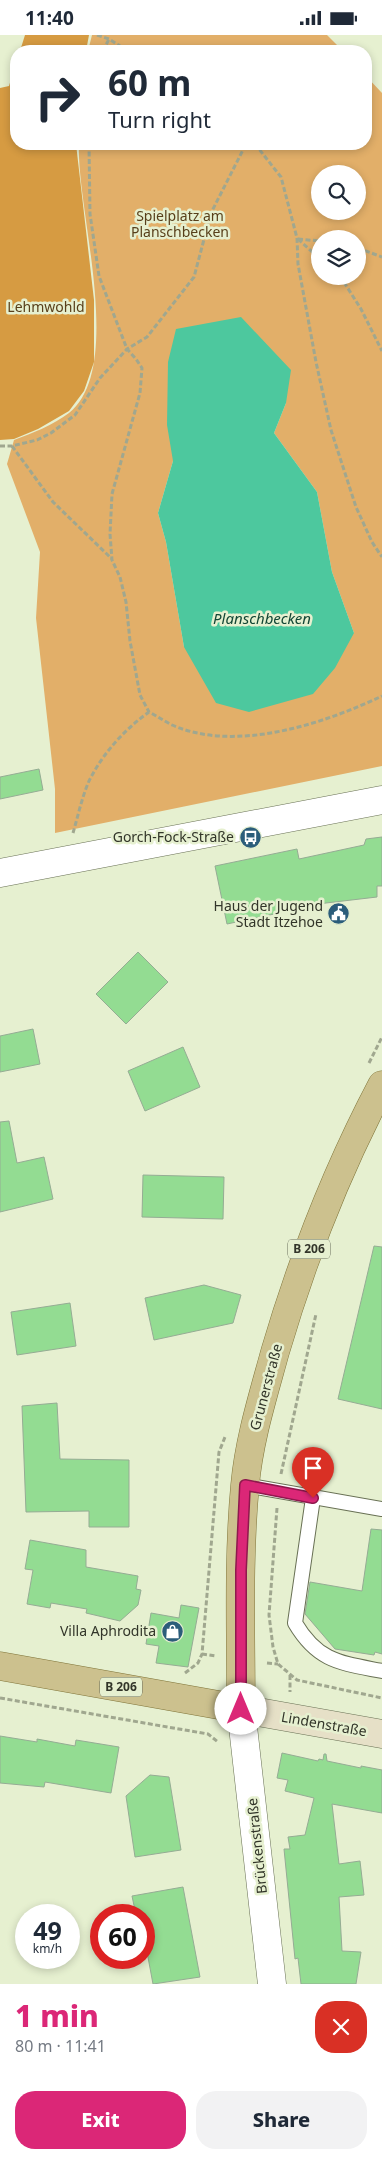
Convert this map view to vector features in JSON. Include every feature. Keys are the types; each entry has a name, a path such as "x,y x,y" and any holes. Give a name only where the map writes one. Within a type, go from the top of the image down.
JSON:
{"main road":[{"name":"Grunerstraße","path":"241,1709 241,1570 245,1485 256,1421 298,1280 320,1218 364,1119 382,1085"},
{"name":"Lindenstraße","path":"0,1666 382,1734"}],"street":[{"path":"0,873 382,800"},
{"name":"Brückenstraße","path":"241,1709 272,1984"}],"lane":[{"path":"245,1485 382,1509"},
{"path":"313,1498 295,1623 317,1651 334,1661 382,1671"}],"path":[{"path":"98,35 118,45"},
{"path":"106,45 109,39"},
{"path":"89,150 90,214 98,275 127,349 142,367 131,430 112,494 110,534 112,560"},
{"path":"0,446 12,446 37,440 51,433 76,415 100,378 127,349 146,337 194,277 211,213 243,150"},
{"path":"261,150 281,177 297,239 298,263 316,362 331,430 356,507 372,542 382,557"},
{"path":"297,239 311,240"},
{"path":"297,239 311,251"},
{"path":"366,251 382,257"},
{"path":"346,285 362,309 382,351"},
{"path":"12,446 53,502 112,560 120,577 126,602 130,641 140,695 149,711 173,725 199,733 251,736 318,721 382,696"},
{"path":"65,860 89,781 114,741 149,711"},
{"path":"318,1305 278,1491 270,1615 274,1647 278,1664 297,1680 382,1698"},
{"path":"0,1698 190,1731"}],"green space":[{"path":"25,35 89,35 87,45 22,45"},
{"path":"92,35 327,35 337,45 90,45"},
{"name":"Spielplatz am Planschbecken","path":"372,82 382,93 382,766 55,833 55,789 36,618 40,552 7,464 14,440 36,432 69,413 86,391 94,361 96,325 94,286 80,172 79,150 372,150","holes":["286,403 274,433 317,492 332,572 354,633 184,647 166,542 158,513 173,461"]},
{"name":"Lehmwohld","path":"10,83 10,150 77,150 94,300 94,362 84,391 69,411 38,429 14,439 0,440 0,88 9,86"}],"water":[{"name":"Planschbecken","path":"241,317 291,370 286,403 274,433 317,492 332,572 354,633 335,668 313,694 249,712 216,703 184,647 166,542 158,513 173,461 167,425 168,362 176,329"}],"building":[{"path":"39,769 43,790 0,799 0,777"},
{"path":"382,837 382,886 377,886 377,897 326,903 227,924 215,866 297,849 299,859 364,845 366,839"},
{"path":"138,952 168,982 126,1024 96,994"},
{"path":"33,1029 40,1064 0,1072 0,1036"},
{"path":"183,1047 200,1087 145,1111 128,1071"},
{"path":"9,1121 17,1163 44,1157 53,1199 0,1212 0,1122"},
{"path":"143,1175 224,1177 223,1219 142,1217"},
{"path":"374,1246 382,1247 382,1409 338,1399"},
{"path":"204,1285 241,1295 233,1323 154,1340 145,1298"},
{"path":"70,1303 76,1346 17,1355 11,1312"},
{"path":"57,1403 60,1459 129,1460 129,1527 89,1527 89,1511 26,1512 22,1406"},
{"path":"371,1529 382,1530 382,1654 375,1652 374,1655 335,1649 305,1614 310,1582 362,1591"},
{"path":"30,1540 86,1550 86,1567 138,1576 136,1589 141,1590 138,1605 120,1621 86,1613 87,1609 51,1603 50,1608 27,1604 33,1570 25,1569"},
{"name":"Villa Aphrodita","path":"181,1605 199,1608 188,1667 156,1663 159,1646 146,1644 151,1613 179,1618"},
{"path":"0,1736 37,1742 37,1739 75,1746 76,1740 119,1747 111,1793 45,1782 44,1787 0,1783"},
{"path":"282,1753 318,1761 319,1759 323,1760 324,1754 326,1754 327,1761 382,1770 382,1813 332,1804 339,1864 360,1861 364,1895 339,1897 342,1951 361,1952 356,1984 301,1984 298,1958 295,1959 284,1849 290,1849 288,1837 305,1835 314,1798 285,1791 288,1780 277,1778"},
{"path":"150,1775 169,1777 181,1850 135,1857 126,1796"},
{"path":"183,1887 200,1977 153,1984 150,1969 155,1969 155,1904 134,1904 132,1896"}],"place":[{"name":"Gorch-Fock-Straße","path":"250,837"},
{"name":"Haus der Jugend Stadt Itzehoe","path":"339,914"},
{"name":"Villa Aphrodita","path":"172,1631"}],"route":[{"path":"241,1709 241,1570 245,1485 313,1498"}]}
